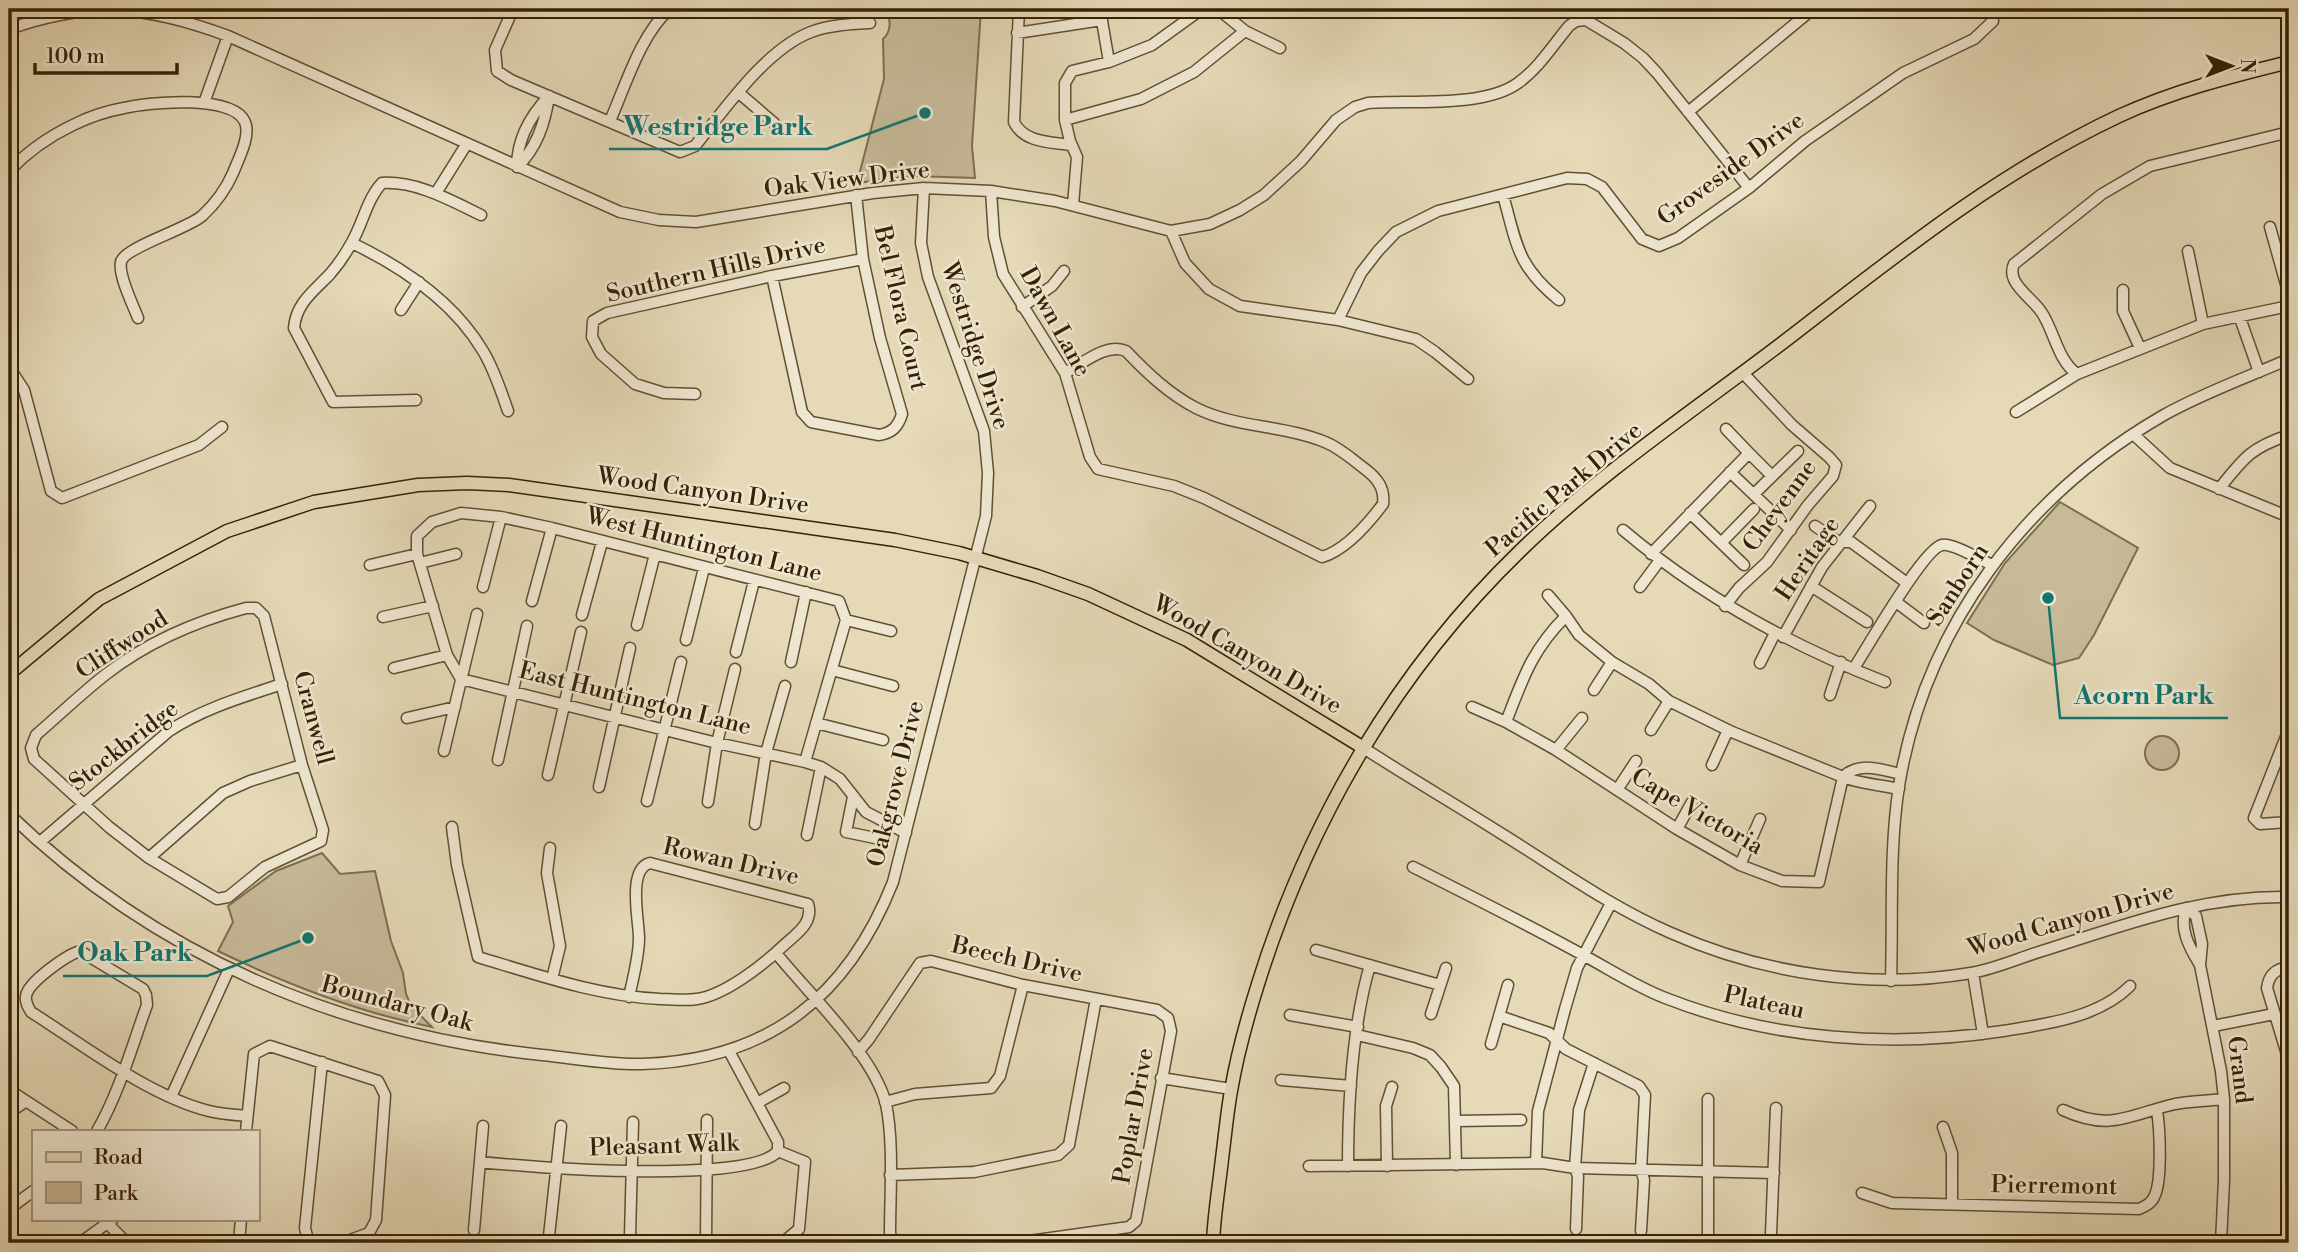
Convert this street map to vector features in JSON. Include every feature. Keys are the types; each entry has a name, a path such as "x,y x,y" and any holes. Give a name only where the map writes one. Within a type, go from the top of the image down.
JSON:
{"main road":[{"name":"Pacific Park Drive","path":"1213,1243 1231,1089 1247,1020 1278,924 1306,856 1362,747 1413,671 1456,619 1518,552 1597,483 1993,185 2047,153 2152,102 2215,81 2289,62"},
{"name":"Wood Canyon Drive","path":"9,674 99,599 227,531 314,502 418,485 509,485 895,540 975,558 1088,594 1176,634 1362,747"}],"street":[{"name":"Oak View Drive","path":"9,29 67,12 127,9 185,20 228,36 620,212 659,220 696,222 856,195 924,188 991,191 1073,205 1171,231 1210,224 1240,210 1264,194 1301,161 1336,120 1355,107 1382,102 1491,96 1512,87 1534,69 1576,20 1586,20 1624,43 1657,73 1749,188"},
{"path":"513,9 495,50 497,71 511,80 680,152 695,146 783,46 811,31 870,23"},
{"path":"610,121 644,44 670,9"},
{"path":"1019,9 1014,122 1027,138 1072,145"},
{"path":"1073,205 1077,158 1065,120 1065,83 1072,71 1109,62 1152,45 1202,9"},
{"path":"1218,9 1245,31 1280,48"},
{"path":"1688,112 1813,9"},
{"path":"1017,33 1101,15 1109,62"},
{"name":"Groveside Drive","path":"1338,320 1360,272 1396,232 1438,211 1567,178 1587,179 1602,187 1642,239 1659,246 1678,238 1749,188 1805,141 1903,73 1975,38 1993,21"},
{"path":"1065,120 1141,99 1194,72 1245,31"},
{"path":"204,103 228,36"},
{"path":"739,93 774,123"},
{"path":"517,167 517,148 534,111 549,96"},
{"path":"517,167 530,154 546,117 549,96"},
{"path":"9,171 20,159 57,134 92,117 137,106 172,102 204,103 240,115 246,124 247,133 232,174 219,197 201,217 129,251 123,257 121,269 138,318"},
{"path":"529,123 541,128"},
{"path":"2077,374 2064,360 2052,329 2041,311 2014,282 2014,264 2102,194 2150,166 2289,132"},
{"path":"436,193 466,145"},
{"path":"416,400 333,402 294,328 295,315 306,298 332,272 352,243 366,215 372,193 382,183 436,193 481,215"},
{"name":"Westridge Drive","path":"924,188 921,243 928,277 984,431 988,494 986,516 975,558"},
{"name":"Dawn Lane","path":"991,191 994,237 1003,274 1065,373 1090,457 1098,469 1174,486 1204,498 1322,557 1331,554 1375,515 1383,504 1381,486 1345,453 1325,442 1241,423 1197,408 1166,390 1126,351 1118,347 1110,348 1065,373"},
{"name":"Bel Flora Court","path":"772,276 802,412 811,422 818,424 879,435 888,433 899,424 902,414 880,338 863,259 856,195"},
{"path":"1503,195 1520,255 1528,270 1559,300"},
{"path":"2270,226 2289,295"},
{"path":"1171,231 1185,263 1209,289 1240,306 1338,320 1416,339 1468,379"},
{"path":"352,243 376,254 419,282 444,304 483,351 508,411"},
{"path":"2188,251 2203,324"},
{"name":"Southern Hills Drive","path":"695,394 664,393 635,384 601,354 592,337 593,321 607,313 772,276 863,259"},
{"path":"1022,307 1052,286 1064,271"},
{"path":"401,310 419,282"},
{"path":"2123,290 2123,311 2140,348"},
{"path":"2016,412 2077,374 2140,348 2203,324 2289,306"},
{"path":"2240,318 2259,372"},
{"name":"Sanborn","path":"1891,981 1892,859 1901,774 1919,706 1959,616 1992,565 2023,526 2086,467 2165,415 2289,359"},
{"path":"9,367 24,390 51,491 62,498 199,445 222,427"},
{"name":"Cheyenne","path":"1725,606 1738,589 1767,562 1808,505 1833,476 1836,465 1792,425 1743,373"},
{"path":"1726,429 1772,476"},
{"path":"2133,435 2170,468 2289,517"},
{"path":"2219,489 2247,455 2264,443 2289,435"},
{"path":"1754,494 1798,451"},
{"path":"1640,587 1655,557 1690,513 1749,453"},
{"path":"1730,472 1791,530"},
{"name":"Heritage","path":"1760,663 1811,586 1870,506"},
{"path":"1721,543 1754,509"},
{"name":"West Huntington Lane","path":"419,559 417,536 432,522 461,513 501,517 839,601 846,620"},
{"path":"1690,513 1744,565"},
{"path":"483,587 501,517"},
{"path":"1815,526 1837,541 1851,542 1908,583"},
{"path":"532,601 552,528"},
{"path":"1623,530 1655,557 1725,606 1779,635 1885,682"},
{"path":"582,615 602,542"},
{"path":"1854,668 1933,549 1942,544 1952,546 1992,565"},
{"path":"370,565 456,554"},
{"path":"637,625 655,554"},
{"name":"Oakgrove Drive","path":"816,1001 837,980 870,934 893,882 975,558"},
{"path":"419,559 447,655 461,679"},
{"path":"686,640 704,568"},
{"path":"736,652 754,581"},
{"path":"1811,586 1867,622"},
{"path":"791,662 806,592"},
{"path":"1548,594 1579,635 1612,662 1649,684 1669,701 1728,730 1850,781 1899,789"},
{"path":"1896,602 1924,623"},
{"path":"383,617 433,606"},
{"name":"Cliffwood","path":"83,805 34,759 31,748 36,735 107,673 147,648 212,618 246,608 256,608"},
{"name":"Cranwell","path":"149,858 217,899 228,897 265,867 321,841 323,830 302,765 264,616 256,608"},
{"path":"444,751 477,614"},
{"path":"1506,722 1527,669 1546,636 1566,616"},
{"path":"805,762 846,620 891,631"},
{"path":"498,760 527,625"},
{"path":"548,775 581,632"},
{"path":"599,787 630,648"},
{"path":"394,668 447,655"},
{"path":"648,801 681,662"},
{"path":"1594,690 1612,662"},
{"path":"1830,695 1841,662"},
{"path":"708,802 716,743 734,669"},
{"path":"832,670 893,686"},
{"name":"East Huntington Lane","path":"461,679 716,743 805,762 840,779 866,812 905,833"},
{"name":"Stockbridge","path":"40,842 152,745 186,721 229,701 282,684"},
{"path":"755,824 766,753 785,686"},
{"path":"1651,730 1669,701"},
{"path":"407,718 455,707"},
{"name":"Cape Victoria","path":"1472,707 1506,722 1556,750 1677,829 1740,865 1782,881 1819,881 1843,777"},
{"path":"1556,750 1582,718"},
{"path":"816,723 883,740"},
{"path":"2289,729 2255,812 2255,822 2289,822"},
{"path":"1712,765 1728,730"},
{"name":"Wood Canyon Drive","path":"1362,747 1611,902 1668,932 1706,948 1789,970 1891,981 1973,972 2147,916 2254,897 2289,897"},
{"path":"1617,790 1636,761"},
{"path":"83,805 149,858 223,793 250,781 302,765"},
{"path":"1843,777 1850,770 1866,767 1901,774"},
{"path":"807,835 821,768"},
{"path":"853,797 846,832 875,838"},
{"path":"1677,829 1692,802"},
{"name":"Boundary Oak","path":"9,814 106,896 161,932 229,969 320,1008 394,1030 514,1052 638,1064 675,1062 729,1051 777,1028 816,1001"},
{"path":"1740,865 1760,819"},
{"path":"452,827 457,865 478,957 552,979 629,997 699,999 723,991 776,953 858,1052 885,1102 888,1121 890,1233 893,1243"},
{"path":"550,848 547,873 560,946 552,979"},
{"name":"Rowan Drive","path":"629,997 639,939 635,905 640,869 650,863 803,900 810,909 807,923 776,953"},
{"name":"Plateau","path":"1413,867 1666,999 1748,1023 1803,1034 1865,1039 1983,1034 2040,1025 2095,1010 2112,1002 2130,986"},
{"path":"1536,1163 1538,1111 1571,988 1584,955 1611,902"},
{"name":"Grand","path":"2186,908 2196,916 2202,944 2200,965 2224,1099 2221,1243"},
{"path":"1316,950 1440,985"},
{"path":"97,1130 123,1070 147,1004 142,989 80,951 71,954 33,984 26,994 31,1012 123,1070 171,1097 209,1111 247,1116"},
{"name":"Beech Drive","path":"858,1052 920,963 931,961 1023,985 1157,1010 1168,1018"},
{"path":"1348,1166 1348,1122 1360,1000 1370,965"},
{"path":"2289,967 2273,973 2267,988 2289,1061"},
{"path":"1431,1014 1446,968"},
{"path":"171,1097 229,969"},
{"path":"1973,972 1983,1034"},
{"path":"885,1102 915,1094 991,1088 1000,1076 1023,985"},
{"path":"1491,1044 1508,985"},
{"path":"890,1175 974,1172 1058,1155 1069,1145 1096,999"},
{"path":"2213,1026 2274,1014"},
{"path":"1290,1015 1358,1031 1430,1055 1454,1086 1456,1165"},
{"path":"1499,1016 1549,1033 1566,1049 1639,1086 1646,1095 1641,1170 1644,1180 1641,1231"},
{"name":"Poplar Drive","path":"1015,1243 1129,1227 1136,1221 1171,1031 1168,1018"},
{"path":"246,1130 254,1054 270,1046 379,1081 385,1095 376,1220 369,1233 342,1243"},
{"name":"Pleasant Walk","path":"480,1162 557,1170 632,1172 707,1169 772,1158 778,1151 778,1142 729,1051"},
{"path":"312,1243 305,1228 322,1062"},
{"path":"1576,1229 1578,1176 1575,1168 1579,1110 1594,1063"},
{"path":"1161,1078 1231,1089"},
{"path":"1282,1080 1351,1086"},
{"path":"1387,1166 1386,1106 1392,1087"},
{"path":"757,1103 785,1088"},
{"path":"9,1090 70,1130"},
{"path":"1708,1099 1708,1238"},
{"path":"2063,1110 2084,1120 2103,1122 2157,1111 2175,1104 2224,1099"},
{"path":"9,1113 25,1102"},
{"path":"1771,1234 1776,1108"},
{"name":"Pierremont","path":"1862,1193 1892,1203 2138,1209 2149,1205 2156,1195 2161,1134 2157,1111"},
{"path":"706,1241 707,1120"},
{"path":"1455,1121 1521,1120"},
{"path":"630,1236 633,1122"},
{"path":"474,1230 483,1126"},
{"path":"548,1236 561,1126"},
{"path":"1943,1126 1952,1153 1952,1204"},
{"path":"778,1151 805,1162 799,1229 787,1239"},
{"path":"1309,1166 1536,1163 1575,1168 1774,1172"},
{"path":"9,1209 32,1192"},
{"path":"239,1243 240,1220"},
{"path":"80,1243 110,1221 127,1243"}],"green space":[{"path":"892,9 981,9 972,146 975,178 913,176 857,183 884,79 883,39 890,26 887,12"},
{"path":"2060,502 2138,548 2094,635 2079,658 2053,665 1994,640 1967,623 2005,563"},
{"path":"2162,736 2174,741 2179,753 2174,765 2162,770 2150,765 2145,753 2150,741"},
{"path":"322,853 340,874 375,871 391,941 403,973 406,994 411,1006 432,1027 322,996 218,951 233,922 228,906 276,871"}],"place":[{"name":"Westridge Park","path":"925,113"},
{"name":"Acorn Park","path":"2048,598"},
{"name":"Oak Park","path":"308,938"}]}
